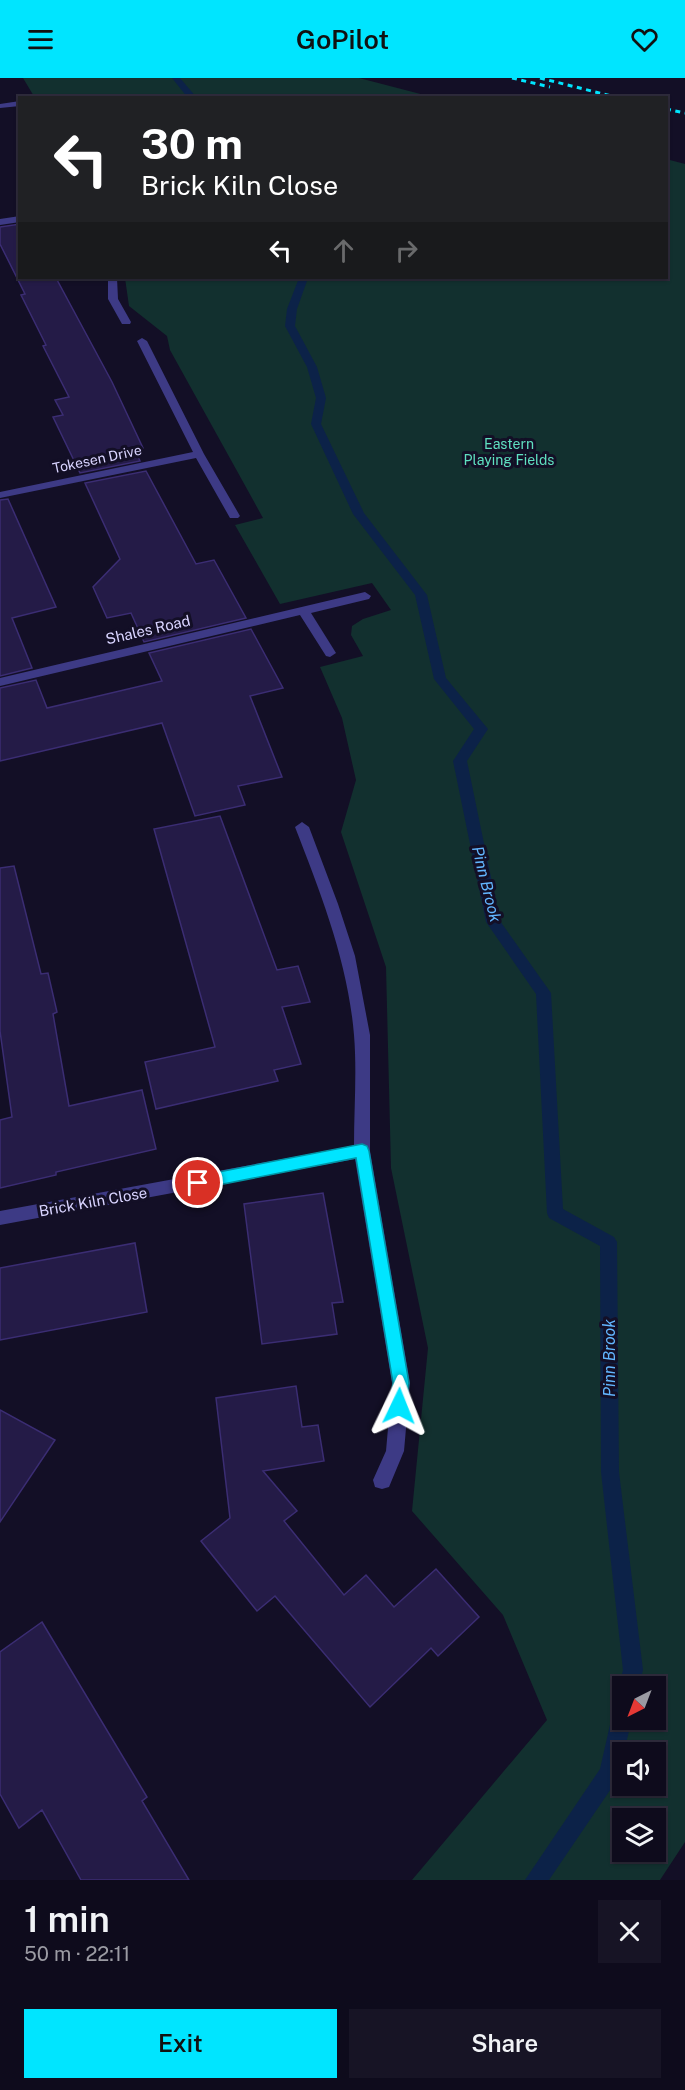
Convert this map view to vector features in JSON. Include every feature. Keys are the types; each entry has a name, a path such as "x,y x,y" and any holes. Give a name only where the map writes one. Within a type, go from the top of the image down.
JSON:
{"street":[{"path":"0,106 18,103"},
{"path":"0,222 18,219"},
{"path":"112,279 113,299 126,322"},
{"path":"142,340 199,454 234,516"},
{"name":"Tokesen Drive","path":"0,495 199,454"},
{"name":"Shales Road","path":"0,682 364,596"},
{"path":"304,611 330,653"},
{"path":"302,827 323,882 348,960 362,1035 362,1151 401,1383 395,1451 382,1480"},
{"name":"Brick Kiln Close","path":"0,1218 151,1192 362,1151"}],"green space":[{"path":"23,78 359,78 428,96 34,96"},
{"name":"Eastern Playing Fields","path":"668,160 685,164 685,1842 660,1880 412,1880 547,1720 503,1615 412,1511 428,1348 391,1168 386,967 341,832 356,780 342,718 320,667 363,656 351,635 352,626 363,619 391,610 372,583 280,604 235,525 263,518 170,350 167,336 129,306 125,279 668,279"}],"building":[{"path":"18,224 18,279 57,279 112,382 143,448 135,450 140,461 80,473 53,417 63,415 55,400 69,397 43,346 46,345 21,295 25,294 0,244 0,227"},
{"path":"146,471 196,564 214,560 246,618 144,642 131,613 107,618 93,587 120,559 85,483"},
{"path":"8,499 56,607 12,618 32,668 0,676 0,500"},
{"path":"251,629 283,688 250,696 282,777 238,786 245,805 195,816 162,723 0,761 0,688 36,680 47,708 90,698 162,681 149,653"},
{"path":"220,816 277,970 298,966 310,1002 282,1007 301,1064 274,1070 278,1081 156,1109 145,1062 215,1047 154,829"},
{"path":"14,866 41,974 48,973 57,1012 53,1014 69,1106 142,1090 156,1149 56,1172 56,1175 0,1188 0,1120 12,1117 0,1031 0,868"},
{"path":"323,1193 343,1302 332,1303 337,1334 262,1344 244,1204"},
{"path":"135,1243 147,1312 0,1340 0,1268"},
{"path":"296,1386 302,1427 318,1425 324,1461 263,1471 297,1511 284,1521 344,1595 366,1575 394,1607 436,1569 479,1617 438,1656 431,1648 370,1707 275,1596 257,1611 201,1541 230,1518 216,1398"},
{"path":"0,1410 55,1440 0,1522"},
{"path":"42,1622 147,1797 142,1801 189,1880 81,1880 42,1810 19,1828 0,1794 0,1652"}],"waterway":[{"name":"Pinn Brook","path":"176,78 191,96"},
{"name":"Pinn Brook","path":"303,279 292,309 290,326 312,367 321,398 316,424 359,514 421,595 440,679 481,729 460,761 493,922 543,993 555,1213 608,1242 610,1472 633,1670 632,1676"},
{"name":"Pinn Brook","path":"536,1880 610,1773 619,1730"}],"railway":[{"path":"512,78 550,87"},
{"path":"540,78 611,96"},
{"path":"668,109 685,113"}],"route":[{"path":"198,1183 362,1151 401,1383 399,1406"}]}
